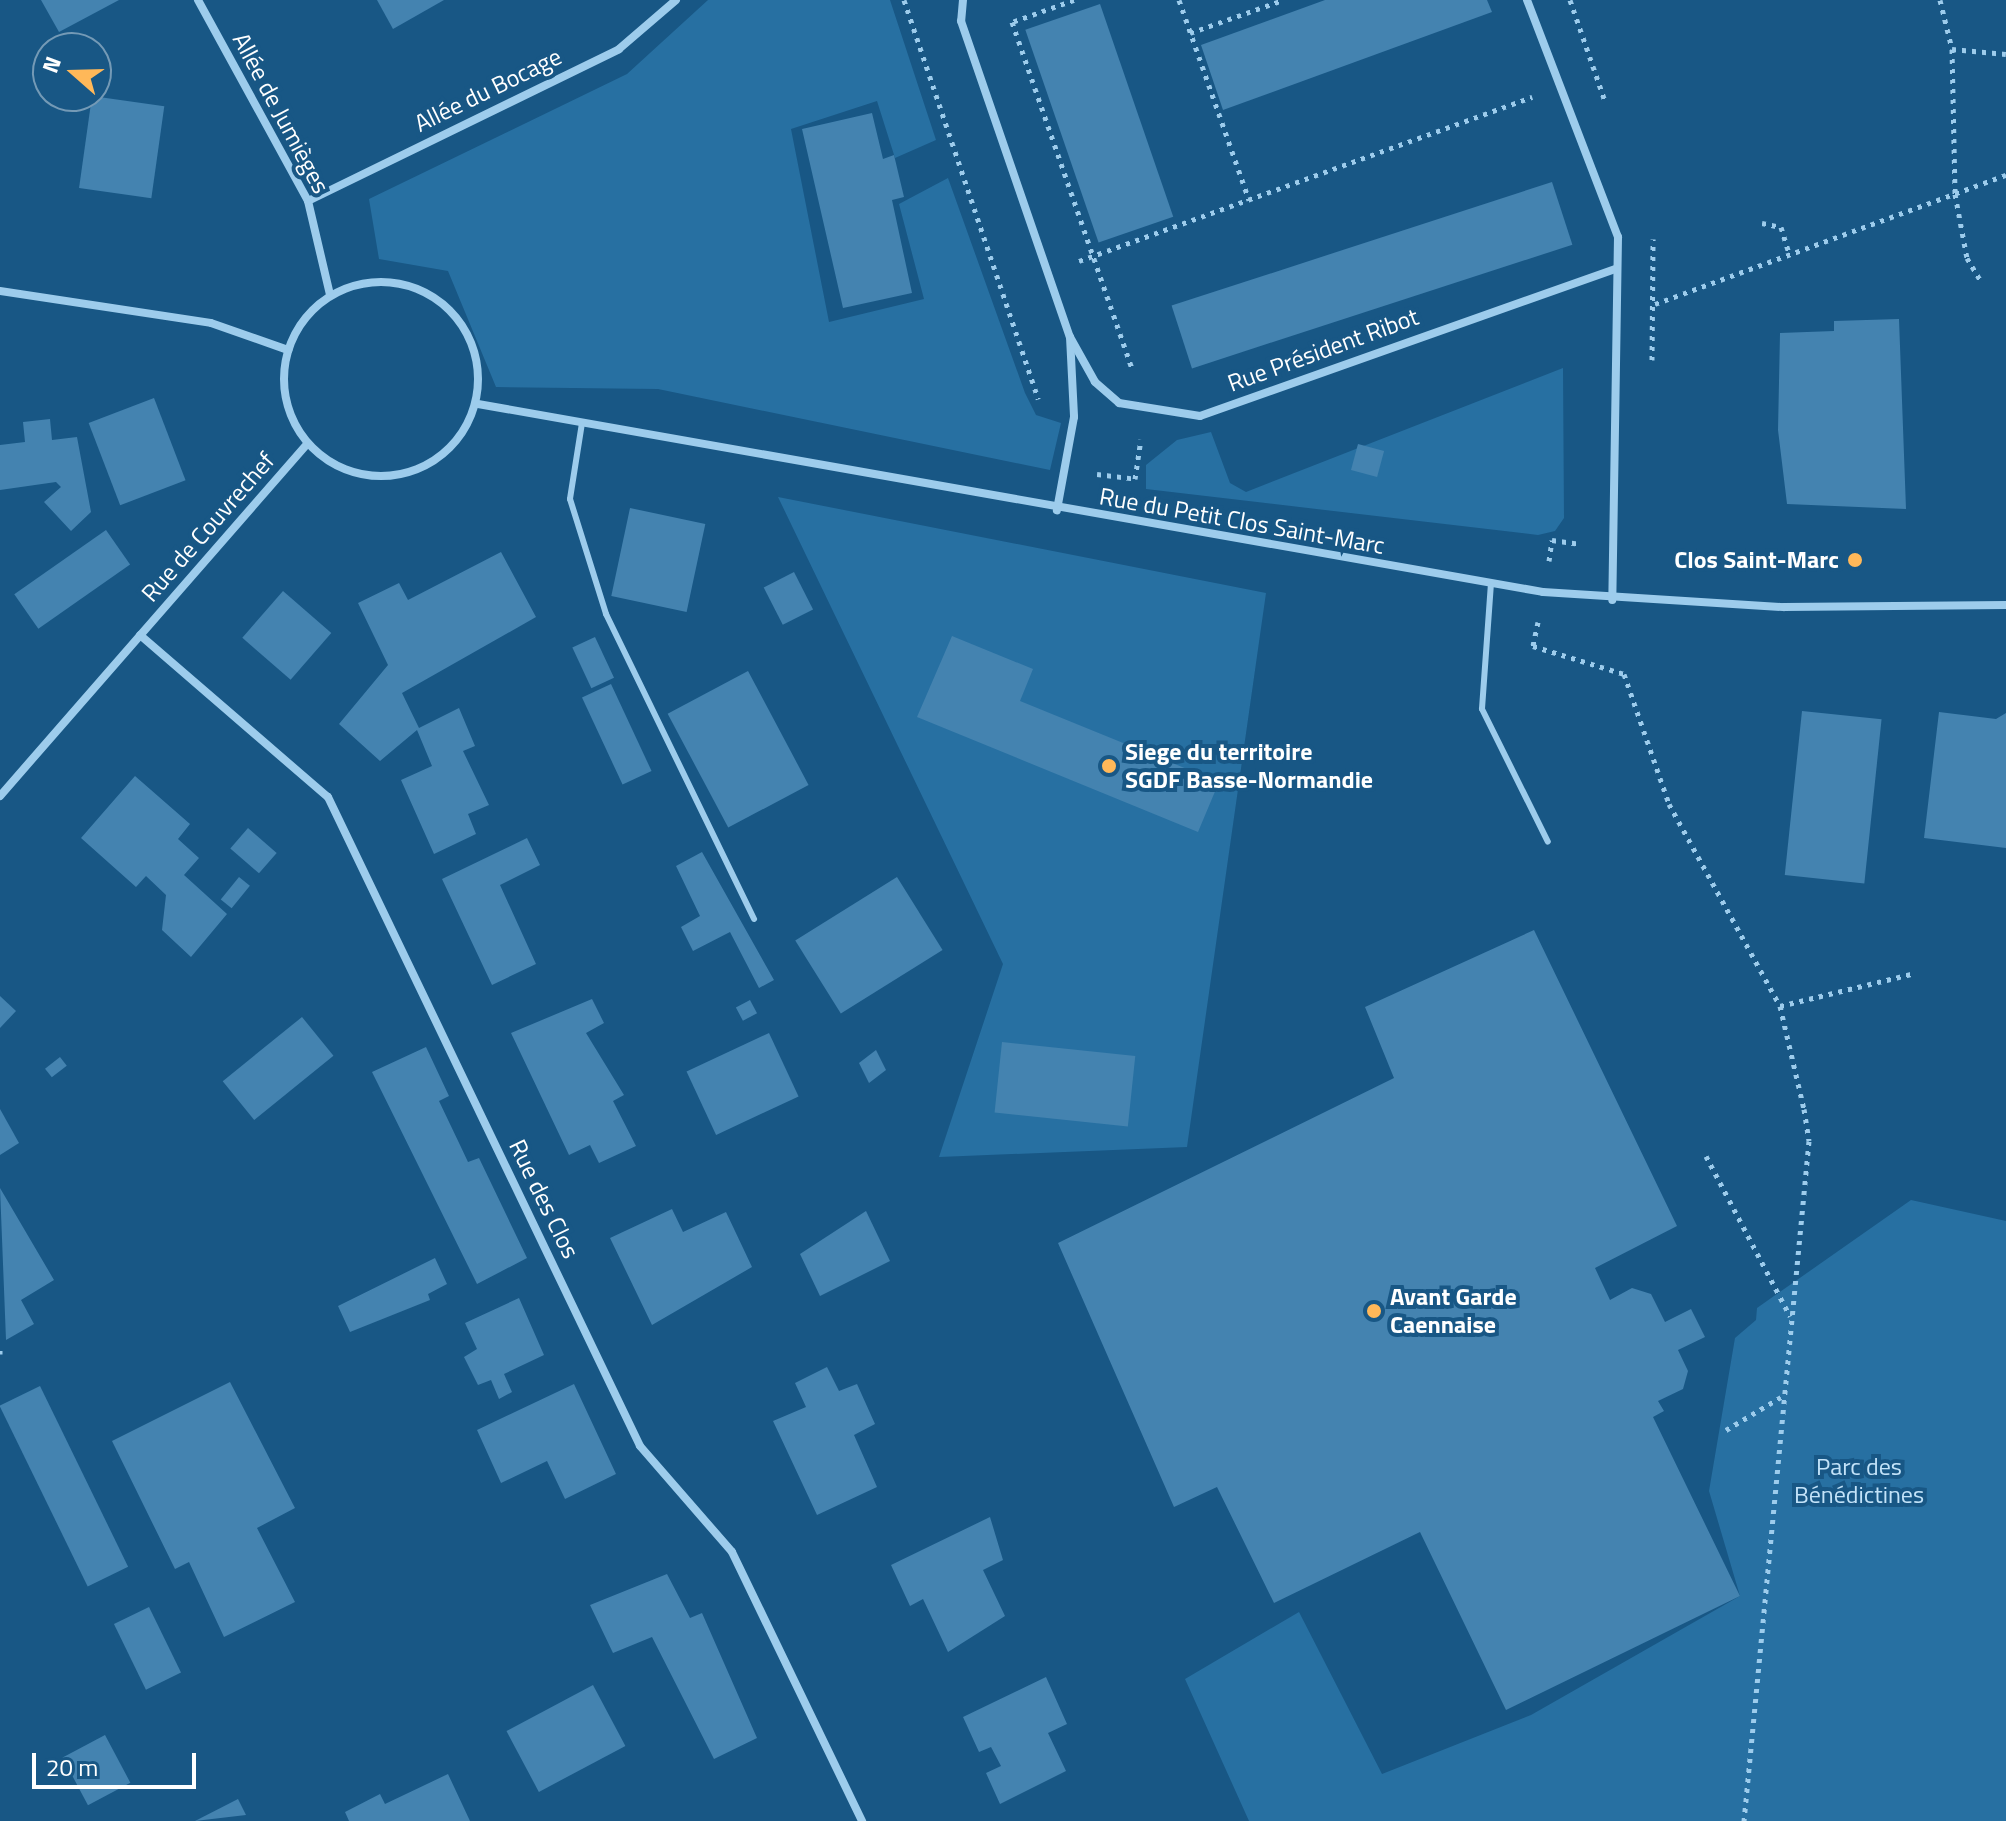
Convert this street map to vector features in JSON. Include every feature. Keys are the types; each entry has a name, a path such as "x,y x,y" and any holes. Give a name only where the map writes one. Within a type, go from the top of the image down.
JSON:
{"street":[{"name":"Allée de Jumièges","path":"198,0 308,201 330,295"},
{"name":"Allée du Bocage","path":"308,201 619,49 676,0"},
{"name":"Rue Président Ribot","path":"963,0 961,21 1070,337 1095,382 1119,403 1200,416 1617,268"},
{"path":"1527,0 1618,237 1612,600"},
{"path":"307,444 283,383 288,350 304,318 330,295 361,283 396,282 441,302 471,343 478,404"},
{"path":"0,291 211,323 288,350"},
{"name":"Rue Président Ribot","path":"1057,510 1074,417 1070,337"},
{"name":"Rue du Petit Clos Saint-Marc","path":"478,404 1057,510 1543,592 1612,600 2006,605"},
{"name":"Rue de Couvrechef","path":"0,796 307,444 344,469 376,477 410,472 440,457 478,404"},
{"name":"Rue des Clos","path":"140,635 328,797 640,1446 732,1552 858,1819"}],"lane":[{"path":"582,423 570,499 606,614 754,919"},
{"path":"1491,583 1482,709 1548,842"}],"path":[{"path":"904,0 1039,403 1141,439"},
{"path":"1074,0 1012,22 1096,255"},
{"path":"1179,0 1249,200"},
{"path":"1190,33 1283,0"},
{"path":"1940,0 1952,49 1955,194 1967,258 1980,280"},
{"path":"1952,49 2006,54"},
{"path":"1048,273 1561,88"},
{"path":"1655,304 2006,175"},
{"path":"1762,223 1781,227 1790,256"},
{"path":"1613,547 1552,540 1533,646 1624,674 1669,804 1780,1006 1809,1141 1782,1396 1744,1821"},
{"path":"1780,1006 1911,974"},
{"path":"1706,1156 1790,1317"},
{"path":"1726,1430 1782,1396"}],"green space":[{"path":"708,0 890,0 936,140 895,158 877,101 791,129 829,322 924,299 899,204 948,178 1025,393 1036,415 1061,423 1050,470 658,389 496,387 448,271 379,259 369,199 627,74"},
{"path":"1563,368 1564,518 1555,531 1538,535 1146,489 1146,465 1177,440 1211,432 1230,483 1246,492"},
{"path":"778,497 1266,593 1187,1147 939,1157 1003,964"},
{"name":"Parc des Bénédictines","path":"1911,1200 2006,1221 2006,1821 1249,1821 1185,1679 1299,1612 1382,1774 1531,1715 1740,1596 1709,1491 1735,1338 1756,1320 1757,1308"}],"building":[{"path":"41,0 119,0 59,32"},
{"path":"377,0 444,0 393,29"},
{"path":"1325,0 1487,0 1492,12 1223,110 1201,45"},
{"path":"1100,4 1173,217 1099,242 1025,30"},
{"path":"112,99 164,106 151,198 79,188 90,112 112,112"},
{"path":"872,113 883,159 894,155 904,197 892,200 912,293 843,308 802,129"},
{"path":"1552,182 1572,245 1192,368 1172,306"},
{"path":"1899,319 1906,509 1787,504 1778,430 1780,333 1834,331 1834,321"},
{"path":"154,398 186,480 120,505 89,423"},
{"path":"50,419 52,440 77,437 91,512 71,531 44,502 61,487 56,482 0,490 0,445 25,442 23,422"},
{"path":"1358,444 1384,451 1377,477 1351,470"},
{"path":"630,508 705,524 687,612 611,596"},
{"path":"106,530 130,564 38,629 14,594"},
{"path":"501,552 536,617 402,693 419,728 459,708 475,746 463,751 489,805 468,814 476,834 434,854 401,780 432,766 417,730 380,761 339,724 388,665 358,603 399,583 408,600"},
{"path":"794,572 813,609 783,625 764,587"},
{"path":"283,591 331,633 291,680 242,638"},
{"path":"952,636 1033,669 1020,701 1219,782 1198,832 917,717"},
{"path":"595,637 614,678 591,688 572,648"},
{"path":"748,671 809,785 728,828 668,714"},
{"path":"611,684 652,771 623,785 582,698"},
{"path":"1802,711 1882,719 1864,883 1785,875"},
{"path":"1939,712 1996,719 2006,713 2006,848 1924,838"},
{"path":"135,776 190,824 178,839 199,858 184,875 227,914 191,957 162,930 166,895 146,876 136,887 81,838"},
{"path":"248,828 277,853 259,873 230,848"},
{"path":"527,838 540,865 500,885 536,964 492,985 442,879"},
{"path":"702,852 774,980 759,988 730,932 693,951 681,927 700,916 676,866"},
{"path":"239,877 250,886 232,908 221,900"},
{"path":"897,877 943,950 841,1014 795,941"},
{"name":"Avant Garde Caennaise","path":"1534,930 1677,1226 1595,1268 1610,1300 1632,1288 1651,1294 1665,1322 1691,1309 1705,1337 1678,1350 1688,1371 1683,1389 1658,1401 1664,1411 1653,1417 1740,1596 1506,1710 1420,1532 1274,1603 1217,1487 1174,1507 1058,1243 1394,1078 1365,1007"},
{"path":"0,996 16,1011 0,1028"},
{"path":"592,999 604,1023 586,1033 624,1095 613,1101 636,1146 599,1163 590,1145 569,1155 511,1033"},
{"path":"750,1000 757,1013 743,1021 736,1008"},
{"path":"302,1017 333,1056 254,1120 223,1081"},
{"path":"769,1033 799,1096 716,1135 687,1071"},
{"path":"1002,1042 1135,1056 1128,1127 995,1113"},
{"path":"426,1047 449,1096 439,1101 468,1162 479,1158 527,1258 477,1284 372,1072"},
{"path":"876,1050 886,1070 869,1083 859,1063"},
{"path":"60,1057 67,1066 52,1077 45,1069"},
{"path":"0,1109 19,1143 0,1155"},
{"path":"0,1188 54,1280 21,1300 34,1324 6,1340"},
{"path":"672,1209 683,1232 726,1212 752,1267 652,1325 610,1238"},
{"path":"866,1211 890,1261 820,1296 800,1254"},
{"path":"435,1258 447,1284 428,1294 430,1300 350,1332 338,1306"},
{"path":"519,1298 544,1355 504,1374 512,1392 499,1399 491,1380 478,1385 464,1357 477,1349 465,1323"},
{"path":"827,1367 839,1391 857,1384 875,1424 854,1435 877,1487 817,1515 773,1421 806,1407 795,1383"},
{"path":"230,1382 295,1508 257,1528 295,1602 224,1637 189,1562 175,1569 112,1441"},
{"path":"574,1384 616,1474 565,1499 547,1461 501,1483 477,1430"},
{"path":"40,1386 128,1567 88,1586 0,1407"},
{"path":"990,1517 1003,1560 983,1570 1005,1616 948,1652 923,1599 910,1606 891,1565"},
{"path":"667,1574 690,1618 702,1613 757,1738 714,1759 652,1637 613,1653 590,1605"},
{"path":"149,1607 181,1673 146,1690 114,1624"},
{"path":"1046,1677 1067,1724 1048,1733 1066,1771 1000,1804 986,1773 1001,1766 991,1747 979,1752 963,1717"},
{"path":"593,1685 625,1746 539,1792 506,1731"},
{"path":"105,1735 130,1783 88,1805 63,1758"},
{"path":"448,1774 470,1821 349,1821 345,1812 380,1794 385,1804"},
{"path":"238,1799 246,1815 195,1821"}],"place":[{"name":"Clos Saint-Marc","path":"1855,560"},
{"name":"Siege du territoire SGDF Basse-Normandie","path":"1109,766"},
{"name":"Avant Garde Caennaise","path":"1374,1311"}]}
